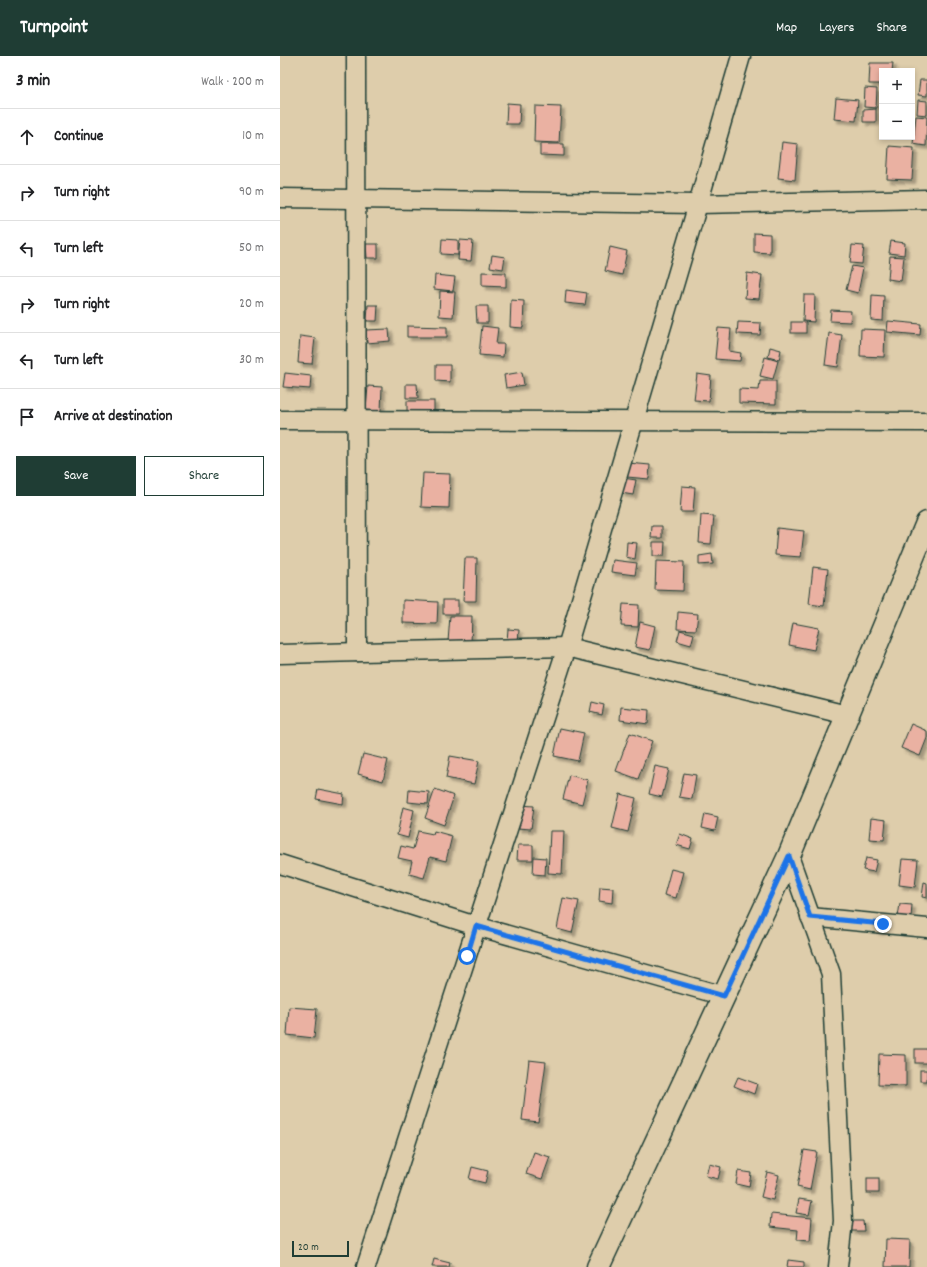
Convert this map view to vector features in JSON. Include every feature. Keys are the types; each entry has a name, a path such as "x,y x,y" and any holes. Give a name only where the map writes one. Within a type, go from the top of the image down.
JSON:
{"street":[{"path":"356,56 357,652"},
{"path":"366,1267 567,646 741,56"},
{"path":"280,198 698,204 927,199"},
{"path":"280,420 927,422"},
{"path":"598,1267 789,856 927,523"},
{"path":"280,654 567,646 847,715"},
{"path":"789,856 831,974 843,1221 838,1267"},
{"path":"280,864 476,926 724,996"},
{"path":"810,917 927,928"}],"building":[{"path":"870,63 893,63 892,68 879,68 879,84 869,84"},
{"path":"920,80 927,80 927,96 918,95"},
{"path":"865,88 877,89 876,108 864,107"},
{"path":"836,98 858,100 856,121 834,119"},
{"path":"918,100 927,101 927,115 917,114"},
{"path":"507,103 520,104 519,124 506,124"},
{"path":"535,106 561,107 559,143 534,142"},
{"path":"876,109 876,122 863,122 863,110"},
{"path":"916,116 927,117 926,146 913,144 913,140 915,140"},
{"path":"782,142 798,144 795,180 778,178"},
{"path":"540,144 564,144 564,156 540,155"},
{"path":"889,146 914,148 912,180 887,179"},
{"path":"754,233 770,234 770,253 754,252"},
{"path":"442,239 458,240 458,255 441,254"},
{"path":"460,240 473,241 471,261 458,260"},
{"path":"891,241 905,243 904,255 889,253"},
{"path":"366,244 378,244 378,258 367,258"},
{"path":"852,245 864,246 862,264 850,263"},
{"path":"610,247 627,251 622,275 605,271"},
{"path":"492,255 505,257 503,269 490,267"},
{"path":"890,256 904,257 901,281 888,279"},
{"path":"852,266 863,268 858,293 846,290"},
{"path":"482,272 506,273 506,287 482,286"},
{"path":"747,273 762,275 759,299 745,298"},
{"path":"435,275 455,277 453,291 434,289"},
{"path":"566,290 587,293 585,305 565,303"},
{"path":"440,291 455,292 453,317 439,316"},
{"path":"804,295 815,295 814,322 803,321"},
{"path":"872,295 884,296 883,321 871,320"},
{"path":"511,300 524,301 523,328 510,327"},
{"path":"368,305 378,305 377,321 367,321"},
{"path":"476,306 488,306 488,323 477,323"},
{"path":"831,310 851,311 850,322 830,321"},
{"path":"888,321 921,324 920,335 887,332"},
{"path":"738,322 761,323 760,335 737,334"},
{"path":"791,322 806,322 806,333 791,333"},
{"path":"407,326 447,327 447,337 407,337"},
{"path":"482,326 498,328 496,344 504,344 503,357 479,355"},
{"path":"718,328 731,329 729,351 741,353 740,361 715,359"},
{"path":"389,329 390,341 367,343 366,330"},
{"path":"861,329 885,330 884,357 860,356"},
{"path":"829,333 842,335 838,367 825,365"},
{"path":"300,336 315,338 312,364 298,363"},
{"path":"770,347 781,350 779,360 768,357"},
{"path":"765,357 778,361 773,379 760,376"},
{"path":"436,365 450,365 450,382 436,381"},
{"path":"522,372 524,385 506,388 504,375"},
{"path":"285,373 311,376 310,389 283,387"},
{"path":"697,374 711,376 709,401 694,400"},
{"path":"760,381 776,381 776,404 739,403 739,389 759,390"},
{"path":"406,384 417,384 418,398 406,398"},
{"path":"368,386 382,387 381,411 366,410"},
{"path":"407,401 434,401 434,414 407,414"},
{"path":"628,463 650,465 649,479 627,477"},
{"path":"423,473 450,474 449,508 421,507"},
{"path":"623,478 636,480 633,495 621,493"},
{"path":"682,486 695,487 693,512 680,512"},
{"path":"701,515 714,516 711,544 699,543"},
{"path":"652,526 662,526 662,538 651,538"},
{"path":"777,528 804,531 801,557 775,555"},
{"path":"627,542 637,543 635,559 626,557"},
{"path":"653,542 665,542 664,556 653,556"},
{"path":"712,554 713,564 699,565 699,556"},
{"path":"465,558 477,558 476,601 463,601"},
{"path":"613,560 637,563 635,575 611,572"},
{"path":"656,561 684,562 683,591 655,590"},
{"path":"813,567 828,569 824,606 809,604"},
{"path":"403,600 438,602 437,624 403,623"},
{"path":"443,600 458,600 458,614 443,614"},
{"path":"623,604 639,605 638,627 621,626"},
{"path":"678,612 698,614 696,630 677,629"},
{"path":"450,616 472,616 471,643 448,642"},
{"path":"640,622 655,626 650,650 635,647"},
{"path":"793,623 819,628 814,650 789,645"},
{"path":"508,629 519,630 518,642 507,641"},
{"path":"680,630 694,634 691,645 677,641"},
{"path":"592,702 604,705 602,715 590,712"},
{"path":"621,707 649,710 648,724 620,720"},
{"path":"911,724 927,731 927,738 920,756 901,748"},
{"path":"560,728 584,733 578,761 554,756"},
{"path":"630,733 652,741 638,779 616,771"},
{"path":"363,754 388,760 383,781 358,774"},
{"path":"450,756 479,761 474,784 446,778"},
{"path":"655,766 669,769 662,797 649,794"},
{"path":"684,773 696,775 692,799 679,797"},
{"path":"569,775 588,780 582,804 563,799"},
{"path":"318,789 344,794 343,804 316,799"},
{"path":"435,789 454,796 444,825 425,818"},
{"path":"409,790 429,792 428,804 408,802"},
{"path":"620,794 636,798 628,832 612,828"},
{"path":"520,805 534,806 531,829 517,828"},
{"path":"403,807 414,810 408,838 397,835"},
{"path":"705,814 718,817 715,831 702,828"},
{"path":"871,818 886,820 884,840 869,839"},
{"path":"418,831 433,834 434,831 452,836 446,861 430,857 424,878 409,874 412,861 398,858 401,846 413,849"},
{"path":"550,831 564,831 562,874 548,873"},
{"path":"680,834 693,839 690,849 676,845"},
{"path":"518,845 533,845 533,860 517,860"},
{"path":"534,857 546,858 545,875 533,874"},
{"path":"866,858 877,860 874,872 863,870"},
{"path":"902,859 918,860 915,887 899,885"},
{"path":"671,869 683,872 676,898 664,895"},
{"path":"924,882 927,883 927,898 922,897"},
{"path":"600,887 613,888 612,903 599,901"},
{"path":"563,898 579,901 572,933 557,929"},
{"path":"900,904 912,905 911,918 898,917"},
{"path":"289,1007 317,1009 314,1038 287,1035"},
{"path":"915,1049 927,1049 927,1063 915,1063"},
{"path":"879,1054 906,1055 906,1086 878,1085"},
{"path":"529,1060 546,1062 538,1122 522,1120"},
{"path":"920,1070 927,1070 927,1081 920,1081"},
{"path":"738,1077 757,1084 754,1094 734,1086"},
{"path":"804,1150 817,1152 810,1190 797,1187"},
{"path":"534,1152 550,1157 542,1179 526,1174"},
{"path":"709,1164 721,1167 718,1179 706,1176"},
{"path":"472,1167 488,1171 485,1183 469,1179"},
{"path":"738,1171 751,1173 749,1187 736,1184"},
{"path":"767,1172 779,1175 773,1200 761,1197"},
{"path":"867,1178 879,1178 879,1193 867,1193"},
{"path":"799,1199 812,1201 809,1215 796,1213"},
{"path":"771,1214 812,1218 810,1241 797,1240 798,1230 770,1227"},
{"path":"851,1221 863,1221 864,1231 851,1231"},
{"path":"886,1239 910,1240 909,1267 885,1267"},
{"path":"434,1259 450,1263 449,1267 432,1267"},
{"path":"788,1260 804,1262 804,1267 787,1267"}],"route":[{"path":"467,956 476,926 724,996 789,856 810,917 883,924"}]}
